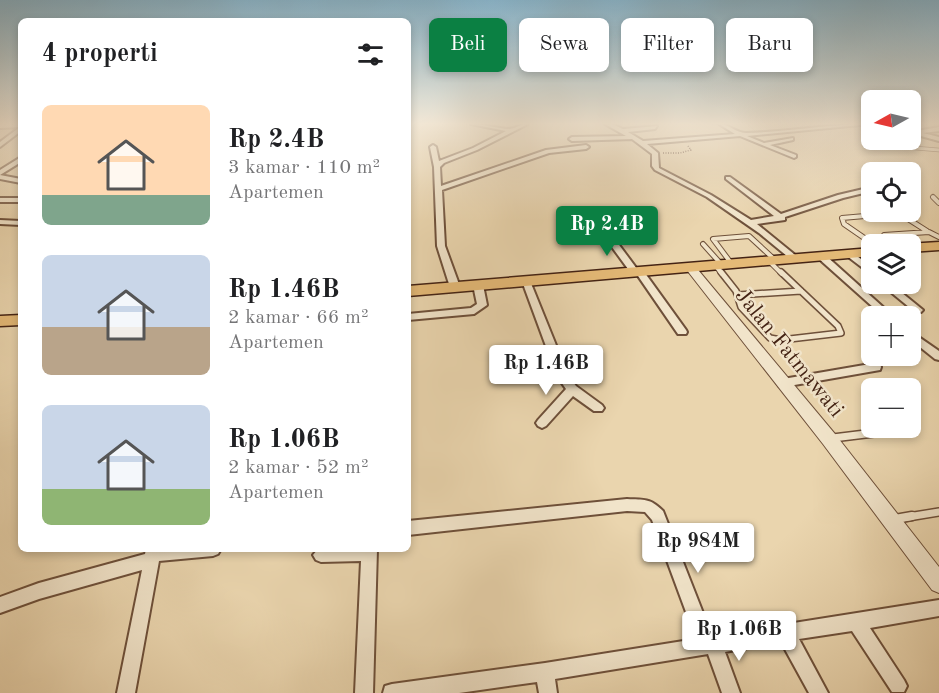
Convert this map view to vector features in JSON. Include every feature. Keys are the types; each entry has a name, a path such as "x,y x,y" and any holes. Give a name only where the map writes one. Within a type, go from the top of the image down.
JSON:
{"highway":[{"path":"921,247 937,245"},
{"path":"411,291 861,253"},
{"path":"0,321 18,320"}],"street":[{"path":"435,156 439,189 441,246 455,287"},
{"path":"437,167 442,162 457,156"},
{"path":"439,189 533,156"},
{"path":"655,156 657,169 706,194 750,223 796,259"},
{"path":"12,181 0,175 18,161"},
{"path":"728,178 782,218"},
{"path":"0,186 18,181"},
{"path":"750,223 782,218 843,194 861,191"},
{"path":"0,200 18,200"},
{"path":"0,222 18,223"},
{"path":"602,228 682,332"},
{"path":"850,254 861,263"},
{"path":"821,256 877,306"},
{"name":"Jalan Fatmawati","path":"690,267 829,439 939,583"},
{"path":"525,281 563,376 572,389 598,408"},
{"path":"411,317 463,313 478,309 483,302 478,285"},
{"path":"898,294 913,306"},
{"path":"921,342 939,356"},
{"path":"783,383 876,367"},
{"path":"542,423 572,389"},
{"path":"411,528 604,507 642,504 649,506 658,516 731,693"},
{"path":"0,605 153,554 177,552"},
{"path":"321,555 369,552 364,693"},
{"path":"126,693 153,554"},
{"path":"392,693 546,672 939,608"},
{"path":"856,621 898,686"},
{"path":"785,632 819,693"},
{"path":"546,672 548,693"}],"lane":[{"path":"933,197 939,203"},
{"path":"861,216 840,220 861,236"},
{"path":"914,222 929,232 937,245"},
{"path":"899,234 929,232"},
{"path":"748,236 772,260 838,326 841,333 781,340 770,338 741,307 713,239 748,236"},
{"path":"703,244 722,264"},
{"path":"738,295 801,291"},
{"path":"829,439 861,435"},
{"path":"890,519 939,512"}]}
